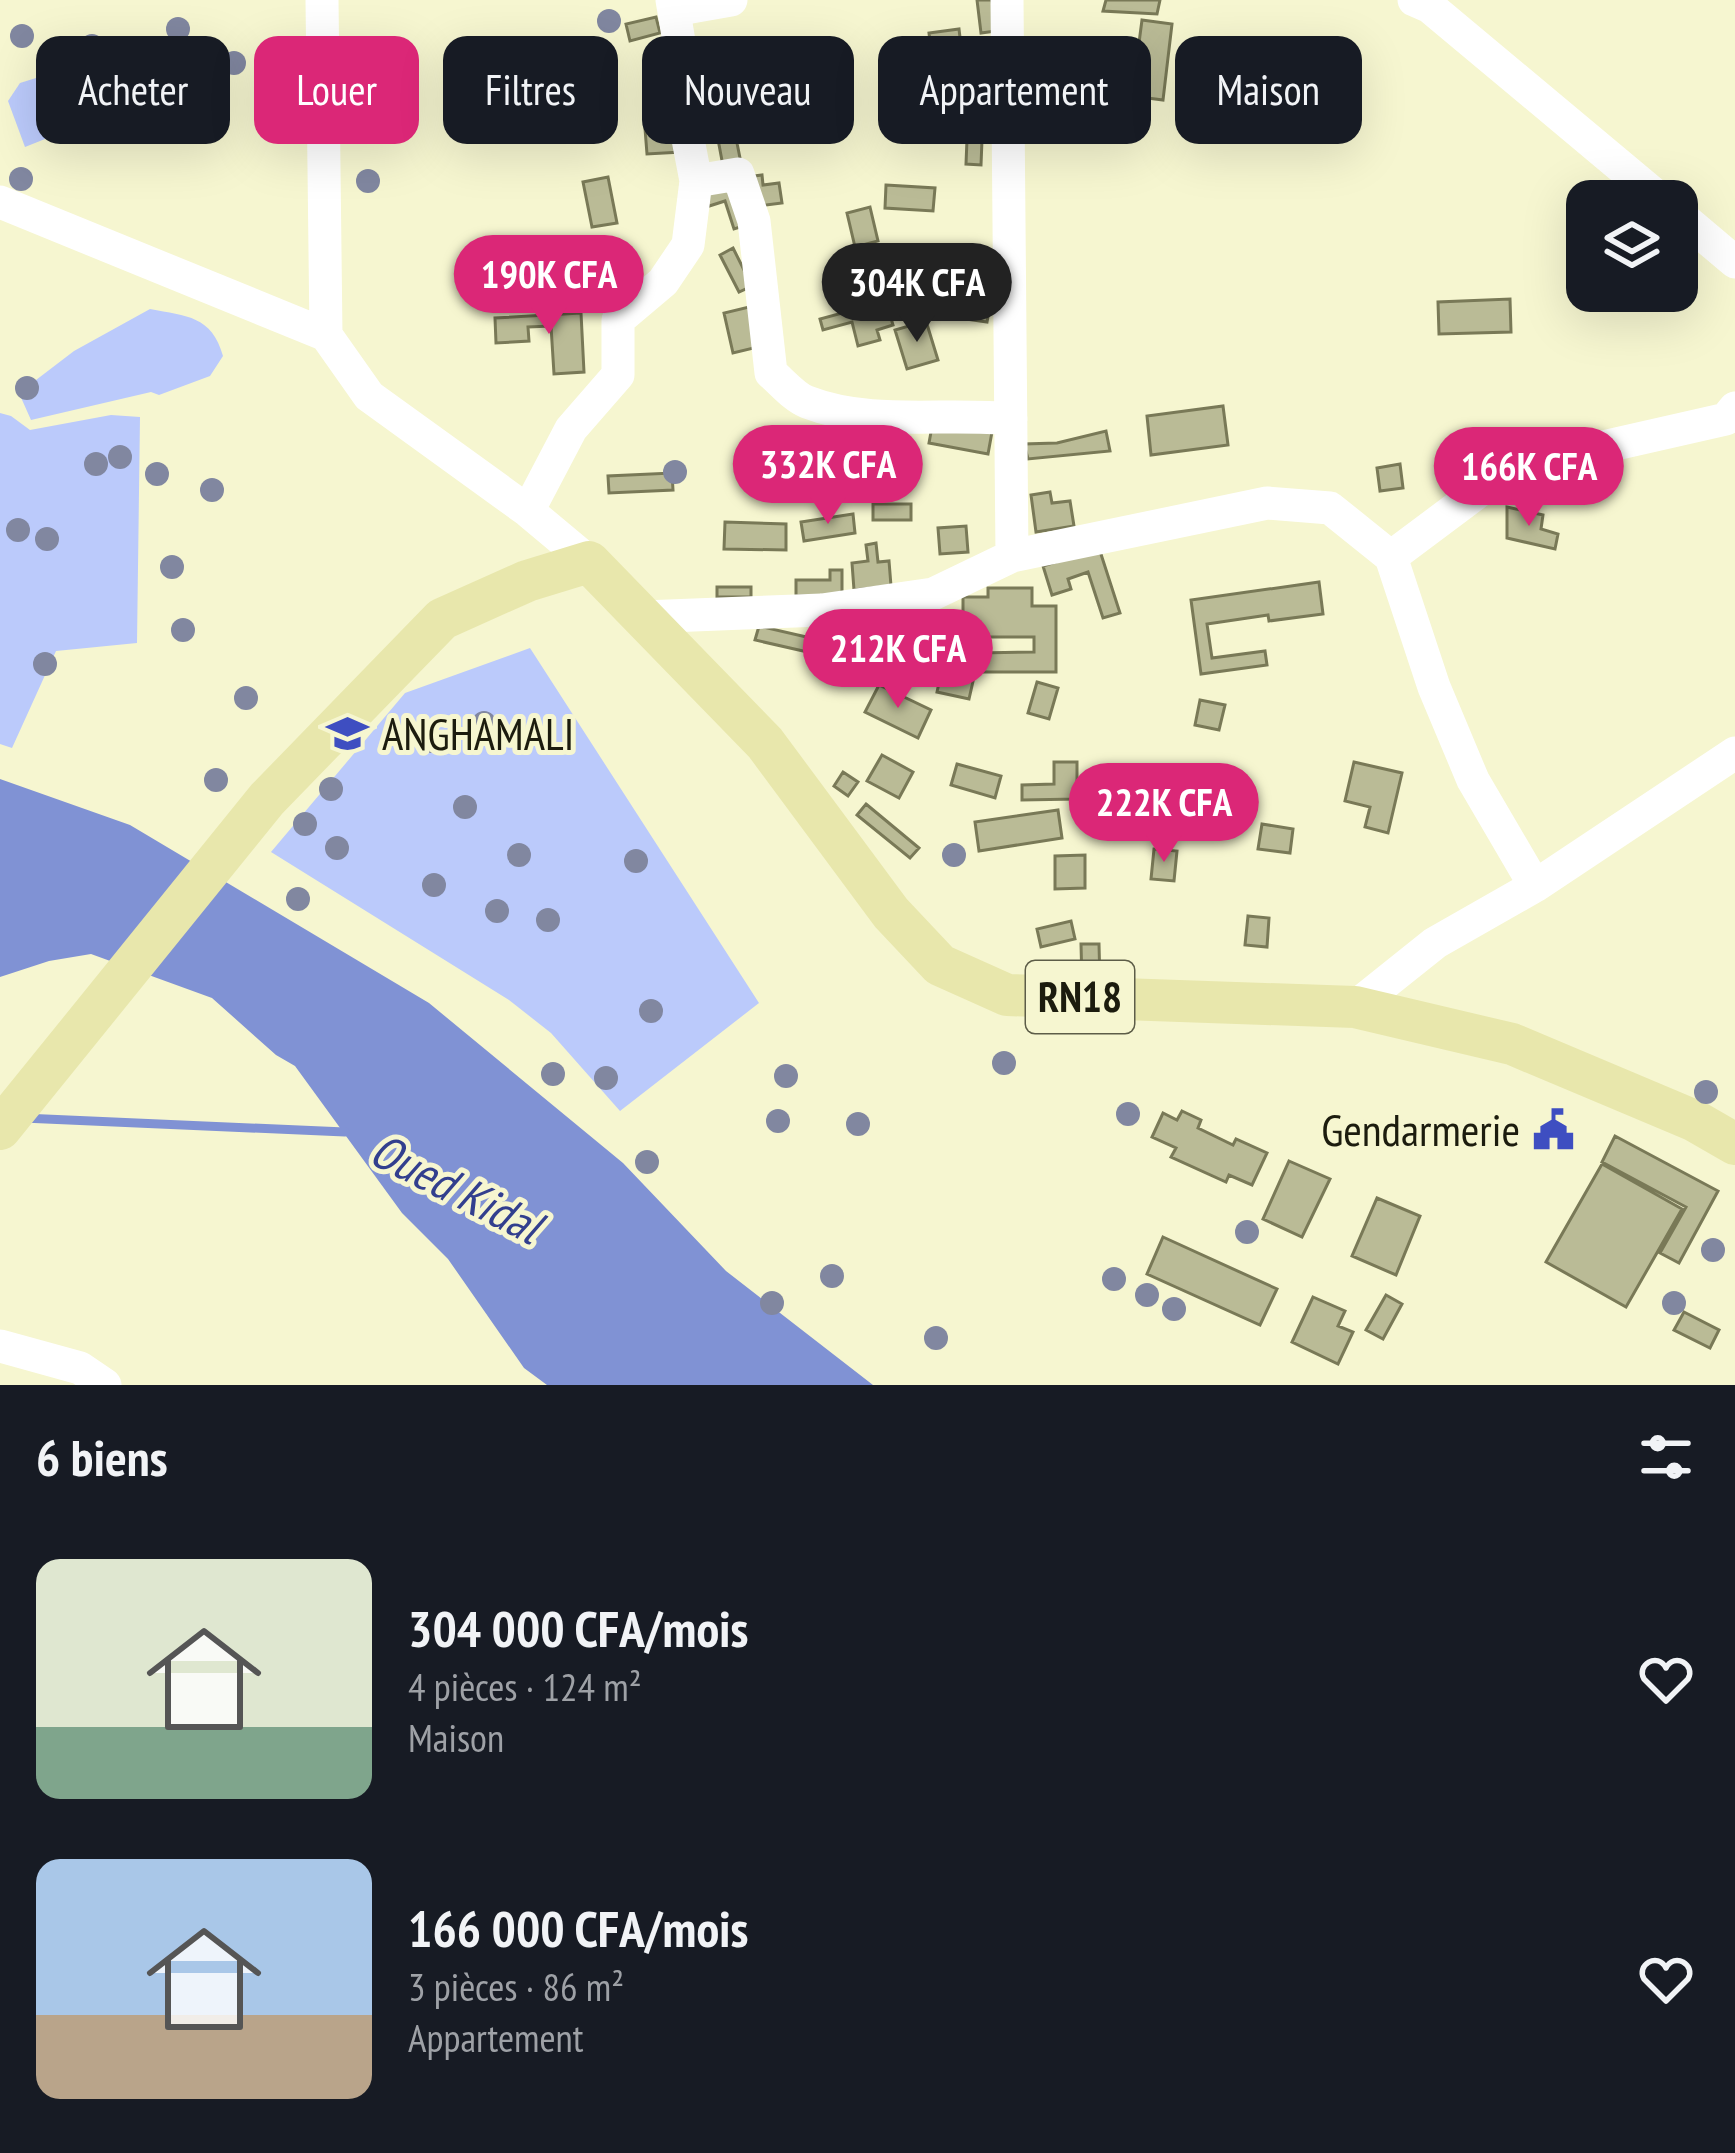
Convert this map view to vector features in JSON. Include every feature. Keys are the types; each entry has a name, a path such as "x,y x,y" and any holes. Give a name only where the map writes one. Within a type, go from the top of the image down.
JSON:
{"main road":[{"name":"RN18","path":"589,562 765,743 891,914 940,964 1006,995 1354,1007 1512,1044 1695,1121 1735,1144"},
{"path":"0,1129 267,799 442,619 526,581 589,562"}],"street":[{"path":"322,0 326,335"},
{"path":"527,511 571,428 619,375 619,320 662,282 688,244 697,181 678,86 684,71 673,5 731,0"},
{"path":"1007,0 1012,556"},
{"path":"1424,2 1637,180"},
{"path":"697,181 738,174 754,221 771,373 804,401 907,418 961,413 1011,418"},
{"path":"0,202 326,335 369,396 589,562"},
{"path":"1698,231 1735,262"},
{"path":"1391,557 1510,468 1726,419 1735,407"},
{"path":"643,617 822,610 933,593 1012,556 1268,503 1330,508 1391,557 1434,687 1473,780 1535,886"},
{"path":"1354,1007 1435,943 1535,886 1735,753"},
{"path":"0,1346 80,1368 105,1385"}],"shaded area":[{"path":"36,78 36,143 25,147 8,101 20,83"},
{"path":"150,309 205,325 223,356 210,376 159,395 151,392 31,420 19,393 74,351"},
{"path":"0,413 30,430 111,415 140,417 137,643 56,651 12,748 0,744"},
{"path":"530,648 759,1003 620,1111 551,1033 509,1000 271,852 405,693"}],"water":[{"name":"Oued Kidal","path":"0,779 130,825 429,1003 623,1163 726,1271 873,1385 547,1385 524,1368 448,1259 402,1213 295,1066 212,998 91,954 0,977"}],"building":[{"path":"977,0 992,0 996,31 981,33"},
{"path":"1106,0 1160,0 1157,14 1103,11"},
{"path":"656,17 660,33 630,41 626,24"},
{"path":"1142,20 1172,24 1163,100 1151,98 1151,36 1140,36"},
{"path":"959,29 960,36 929,36"},
{"path":"646,144 680,144 681,152 647,154"},
{"path":"719,144 737,144 741,163 723,166"},
{"path":"967,144 982,144 981,165 966,164"},
{"path":"762,175 763,185 779,183 782,203 750,207 746,177"},
{"path":"608,177 617,223 592,227 583,182"},
{"path":"733,181 747,225 734,229 725,201 703,208 698,192"},
{"path":"886,185 935,188 933,211 885,208"},
{"path":"870,207 878,241 855,247 847,213"},
{"path":"733,248 752,286 739,292 720,255"},
{"path":"570,268 591,268 592,296 571,297"},
{"path":"955,294 991,300 987,322 952,317"},
{"path":"1510,299 1511,332 1439,334 1438,302"},
{"path":"886,301 893,325 877,330 880,340 858,346 852,322 823,330 820,319"},
{"path":"749,307 758,347 733,353 724,313"},
{"path":"581,313 584,372 554,374 551,326 528,327 529,341 496,343 495,318"},
{"path":"926,321 938,360 907,369 895,330"},
{"path":"1223,406 1228,445 1151,455 1147,416"},
{"path":"933,421 992,432 988,454 929,443"},
{"path":"845,424 897,432 895,444 843,436"},
{"path":"1106,431 1110,451 1028,459 1024,444 1057,443"},
{"path":"1400,464 1403,488 1380,491 1377,468"},
{"path":"817,466 833,466 834,492 818,492"},
{"path":"672,473 673,490 609,493 608,476"},
{"path":"1050,492 1052,503 1070,501 1074,526 1036,532 1031,495"},
{"path":"873,504 911,504 911,520 873,520"},
{"path":"1507,507 1543,515 1541,529 1558,534 1555,549 1507,538"},
{"path":"853,514 855,533 804,541 801,522"},
{"path":"725,522 786,524 786,550 724,549"},
{"path":"966,526 968,552 940,554 938,528"},
{"path":"876,543 878,562 889,561 891,586 854,590 852,563 868,561 866,545"},
{"path":"1099,548 1120,613 1103,618 1088,572 1068,579 1071,589 1052,595 1043,566"},
{"path":"830,570 842,570 842,596 796,596 796,580 830,580"},
{"path":"1319,582 1323,614 1269,621 1268,615 1207,624 1212,658 1265,651 1267,665 1201,674 1191,600"},
{"path":"717,587 751,587 751,597 717,597"},
{"path":"988,588 1032,588 1032,606 1056,606 1056,672 978,672 978,653 1034,652 1034,637 963,637 963,597 988,597"},
{"path":"759,626 841,645 838,659 755,640"},
{"path":"944,660 976,668 969,699 937,692"},
{"path":"1037,682 1058,688 1049,719 1028,713"},
{"path":"879,685 931,710 918,738 865,712"},
{"path":"1200,700 1225,705 1219,730 1195,725"},
{"path":"882,755 913,772 899,798 867,781"},
{"path":"1054,762 1077,762 1077,799 1022,800 1022,785 1054,784"},
{"path":"1354,762 1402,773 1388,833 1365,827 1370,807 1345,801"},
{"path":"957,764 1001,776 995,798 951,785"},
{"path":"1207,768 1226,771 1221,805 1202,802"},
{"path":"843,772 858,782 848,796 834,786"},
{"path":"866,804 919,848 910,858 857,815"},
{"path":"1058,810 1062,838 979,851 975,822"},
{"path":"1262,824 1293,829 1290,853 1258,849"},
{"path":"1154,849 1177,851 1174,881 1151,879"},
{"path":"1085,855 1085,888 1055,889 1055,856"},
{"path":"1248,916 1269,918 1267,947 1245,945"},
{"path":"1071,921 1075,939 1041,947 1037,929"},
{"path":"1081,944 1099,944 1100,983 1082,983"},
{"path":"1182,1111 1201,1120 1198,1128 1233,1145 1236,1139 1267,1153 1252,1185 1229,1175 1226,1182 1171,1157 1176,1148 1152,1137 1163,1113 1177,1120"},
{"path":"1615,1136 1718,1191 1679,1263 1660,1253 1686,1207 1602,1162"},
{"path":"1289,1161 1330,1179 1302,1237 1263,1219"},
{"path":"1602,1164 1682,1209 1626,1307 1546,1262"},
{"path":"1377,1198 1420,1216 1396,1275 1352,1256"},
{"path":"1163,1237 1277,1289 1260,1325 1147,1274"},
{"path":"1386,1295 1402,1304 1383,1339 1366,1330"},
{"path":"1313,1297 1345,1311 1338,1326 1353,1332 1338,1364 1292,1342"},
{"path":"1684,1312 1719,1330 1710,1348 1674,1330"}],"waterway":[{"path":"23,1118 345,1132"}],"place":[{"name":"ANGHAMALI","path":"348,734"},
{"name":"Gendarmerie","path":"1554,1130"}]}
